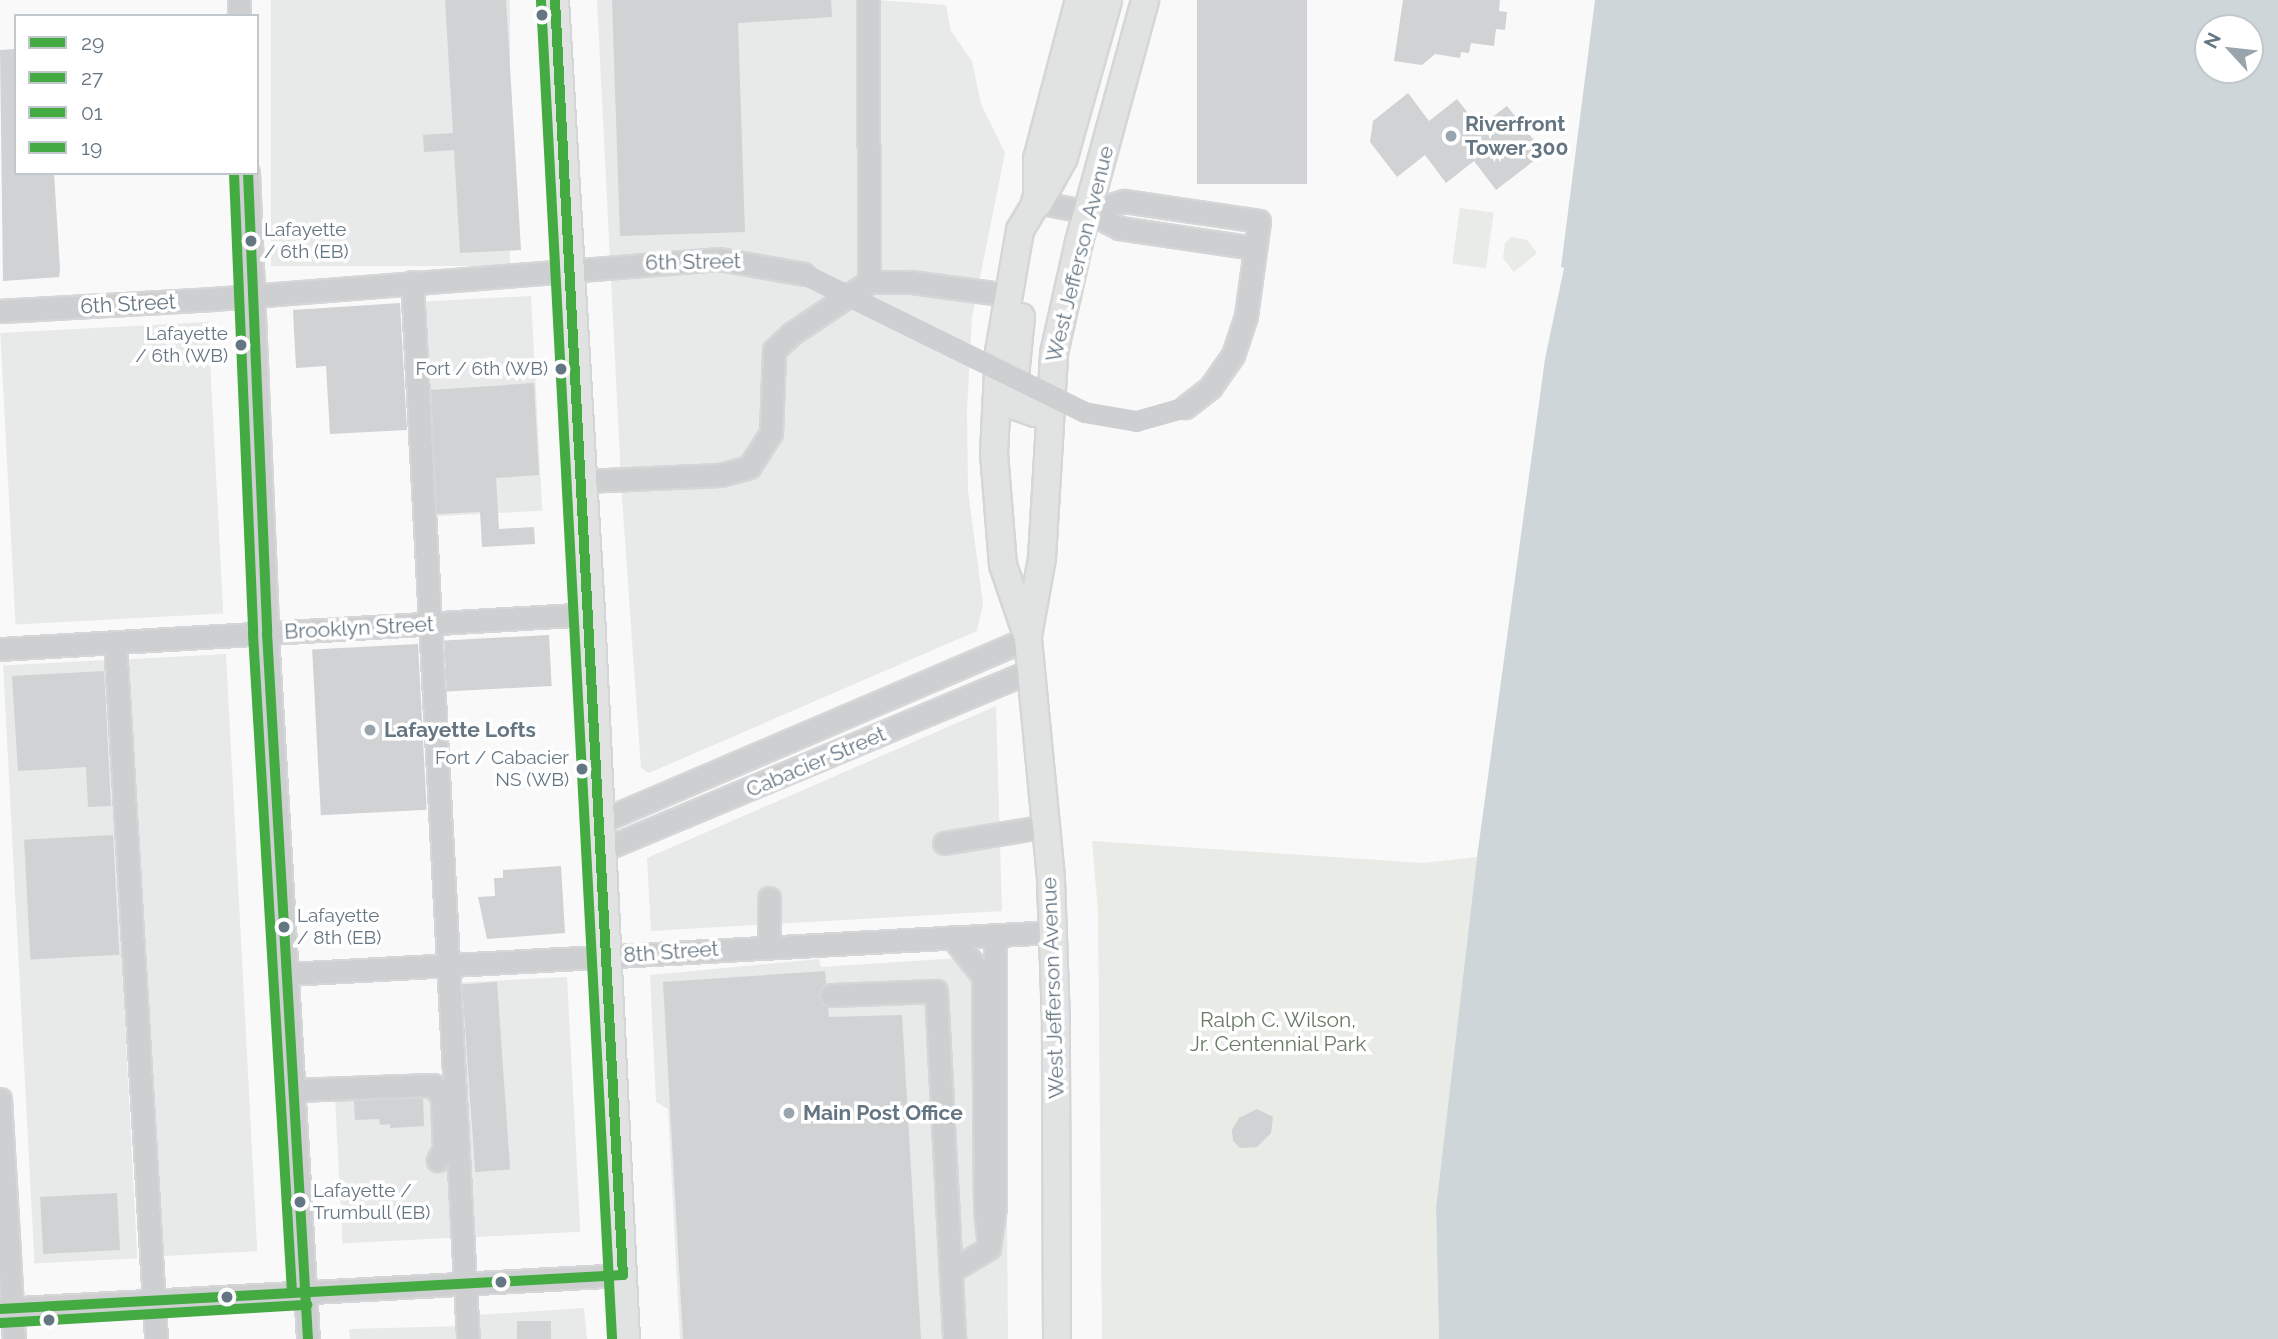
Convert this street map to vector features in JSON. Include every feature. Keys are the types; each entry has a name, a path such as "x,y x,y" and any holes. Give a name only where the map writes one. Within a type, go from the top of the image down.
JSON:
{"highway":[{"path":"1037,202 1062,157 1106,0"}],"main road":[{"path":"555,0 584,481 600,851 626,1339"},
{"name":"West Jefferson Avenue","path":"1057,1339 1054,932 1047,826 1028,638 1003,565 994,454 999,352 1020,230 1037,202 1037,159 1079,0"},
{"name":"West Jefferson Avenue","path":"1028,638 1042,558 1049,387 1062,314 1145,0"},
{"path":"1017,253 1023,296 1013,396 1018,407 1035,413 1044,405 1049,387"}],"street":[{"path":"868,0 869,282"},
{"path":"248,175 267,633 308,1339"},
{"name":"6th Street","path":"0,311 253,295 719,259 804,274 1084,412 1136,421 1185,407 1211,387 1233,355 1246,316 1259,221 1124,201 1088,212"},
{"path":"1037,202 1088,212 1119,228 1254,248"},
{"path":"412,282 468,1339"},
{"path":"584,481 720,475 749,467 771,433 774,350 791,334 869,282 911,282 1009,295"},
{"name":"Brooklyn Street","path":"0,649 591,614"},
{"name":"Cabacier Street","path":"599,822 1028,638"},
{"path":"115,642 156,1339"},
{"name":"Cabacier Street","path":"600,851 1031,671"},
{"path":"944,842 1047,826"},
{"path":"769,898 769,946"},
{"name":"8th Street","path":"288,974 1054,932"},
{"path":"989,1248 995,1207 995,935"},
{"path":"952,937 983,976 985,1208 989,1248"},
{"path":"831,995 936,990 954,1339"},
{"path":"294,1090 433,1085 442,1097 444,1149 438,1160"},
{"path":"0,1100 6,1308 14,1339"},
{"path":"951,1271 989,1248"},
{"path":"6,1308 623,1275"}],"shaded area":[{"path":"271,0 510,0 510,266 271,266"},
{"path":"597,0 878,0 946,5 951,31 972,61 981,104 1005,153 972,317 967,410 968,490 983,604 977,631 649,773 641,768 622,498"},
{"path":"1595,0 2278,0 2278,1339 1439,1339 1436,1208 1477,857 1545,359 1564,268 1561,267"},
{"path":"531,296 542,511 431,517 420,302"},
{"path":"208,322 223,614 16,624 0,333"},
{"path":"226,654 257,1251 159,1256 128,659"},
{"path":"106,660 137,1258 34,1264 3,665"},
{"path":"996,706 1002,911 651,931 647,858"},
{"name":"Main Post Office","path":"1005,955 1008,1339 680,1339 668,1109 656,1102 650,975 819,959 821,967"},
{"path":"567,977 580,1232 467,1238 453,983"},
{"path":"444,1076 452,1238 343,1244 334,1082"},
{"path":"584,1308 587,1339 476,1339 475,1315"},
{"path":"462,1326 463,1339 350,1339 349,1329"}],"green space":[{"path":"1460,208 1494,213 1486,268 1452,263"},
{"path":"1511,237 1527,240 1537,253 1514,272 1503,258 1505,243"},
{"name":"Ralph C. Wilson, Jr. Centennial Park","path":"1092,841 1423,863 1477,857 1436,1208 1439,1339 1102,1339 1098,911"}],"building":[{"path":"445,0 506,0 521,250 460,253 454,150 424,152 423,135 453,133"},
{"path":"612,0 831,0 832,17 738,23 745,232 620,236"},
{"path":"1197,0 1307,0 1307,184 1197,184"},
{"path":"1403,0 1500,0 1499,11 1507,12 1505,30 1496,29 1494,46 1471,43 1469,53 1461,52 1460,58 1435,54 1422,65 1394,61"},
{"path":"14,49 14,175 54,175 59,277 3,281 0,50"},
{"name":"Riverfront Tower 300","path":"1408,93 1429,121 1457,99 1479,127 1507,106 1544,153 1496,190 1474,161 1446,183 1425,155 1397,177 1370,142 1373,121"},
{"path":"400,303 407,430 330,434 326,366 296,368 293,310"},
{"path":"534,383 539,475 496,478 499,529 534,527 535,544 482,547 480,512 437,514 431,390"},
{"path":"549,635 552,686 447,691 444,640"},
{"name":"Lafayette Lofts","path":"418,644 427,810 321,815 312,650"},
{"path":"104,671 111,806 88,807 86,767 18,771 12,676"},
{"path":"113,835 119,955 30,959 24,840"},
{"path":"561,866 565,933 487,939 478,897 495,896 494,878 503,878 503,870"},
{"name":"Main Post Office","path":"825,971 826,983 818,996 828,1007 829,1017 902,1015 921,1339 683,1339 663,982"},
{"path":"497,982 510,1170 475,1172 462,984"},
{"path":"423,1098 424,1126 390,1128 390,1124 380,1125 379,1119 355,1120 354,1101"},
{"path":"1257,1109 1273,1117 1271,1133 1257,1147 1240,1148 1233,1141 1232,1130 1239,1118"},
{"path":"117,1193 120,1250 43,1254 40,1197"},
{"path":"517,1321 551,1321 551,1339 517,1339"}],"transit line":[{"name":"29","path":"555,0 623,1275"},
{"name":"19","path":"541,1 612,1339"},
{"name":"01","path":"234,175 253,634 292,1292"},
{"name":"27","path":"248,175 267,633 308,1339"},
{"name":"29","path":"0,1309 623,1275"},
{"name":"01","path":"1,1323 307,1305"}],"place":[{"name":"Riverfront Tower 300","path":"1451,136"},
{"name":"Lafayette / 6th (EB)","path":"251,241"},
{"name":"Lafayette / 6th (WB)","path":"241,345"},
{"name":"Fort / 6th (WB)","path":"561,369"},
{"name":"Lafayette Lofts","path":"370,730"},
{"name":"Fort / Cabacier NS (WB)","path":"582,769"},
{"name":"Lafayette / 8th (EB)","path":"284,927"},
{"name":"Main Post Office","path":"789,1113"},
{"name":"Lafayette / Trumbull (EB)","path":"300,1202"}]}
